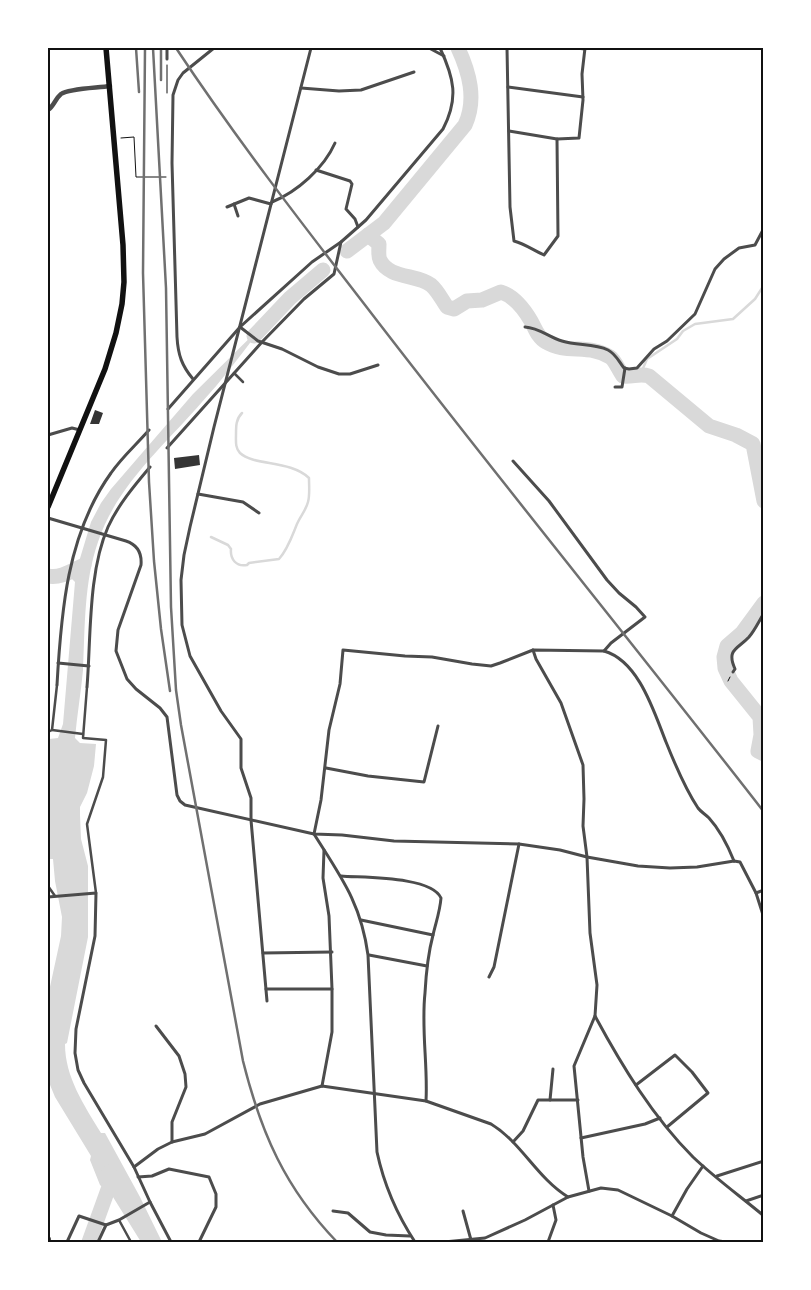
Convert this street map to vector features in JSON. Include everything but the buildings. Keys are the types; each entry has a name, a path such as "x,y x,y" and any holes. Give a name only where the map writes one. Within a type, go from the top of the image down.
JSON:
{"highway":[{"path":"48,507 105,368 116,334 124,282 124,245 106,48"}],"street":[{"path":"167,59 168,48"},
{"path":"193,379 184,368 180,358 177,337 172,163 173,95 183,73 214,48"},
{"path":"267,1001 251,820 251,798 241,768 242,739 221,711 196,670 186,643 182,625 181,580 184,555 198,494 311,48"},
{"path":"429,48 444,56"},
{"path":"168,409 240,327 312,262 342,242 366,220 429,146 446,122 454,99 453,85 440,48"},
{"path":"507,48 510,207 514,241 527,245 544,255 558,236 557,139"},
{"path":"509,131 557,139 579,138 585,48 576,48"},
{"path":"301,88 339,92 361,90 414,72"},
{"path":"48,110 58,97 66,92 110,86"},
{"path":"508,87 583,97"},
{"path":"227,207 249,198 272,203 292,192 316,170 335,143"},
{"path":"316,170 350,181 352,184 346,209 355,219 358,227"},
{"path":"234,204 238,216"},
{"path":"625,370 637,368 654,349 667,341 695,314 715,269 731,253 739,248 755,245 764,228"},
{"path":"167,448 260,342 304,299 334,274 339,247 342,242"},
{"path":"240,327 260,342 282,349 318,367 339,374 350,374 378,365"},
{"path":"525,327 542,330 561,341 590,345 609,351 617,358 625,370 622,386 615,387"},
{"path":"234,373 243,382"},
{"path":"48,435 72,428 80,430"},
{"path":"54,730 70,566 87,514 110,473 149,430"},
{"path":"513,461 549,500 607,580 645,617 611,642 604,651"},
{"path":"150,468 128,492 104,534 96,567 82,733 83,738 106,740 103,777 87,824 94,893 95,936 76,1029 75,1053 78,1070 84,1083 134,1167 150,1202 172,1242"},
{"path":"198,494 243,502 259,513"},
{"path":"48,518 131,543 141,554 141,565 118,630 116,651 127,679 136,689 160,708 167,717 177,795 185,805 314,834 394,841 519,844 560,850 638,866 670,868 698,867 734,860 740,862 756,893 764,918"},
{"path":"733,673 735,669 732,663 732,654 735,648 749,638 764,613"},
{"path":"726,1242 719,1242 672,1216 618,1190 601,1188 568,1197 485,1240 415,1242 411,1236 394,1207 383,1179 377,1152 368,955 361,920 356,904 341,876 314,834 322,800 329,730 340,684 344,650 432,657 491,666 533,650 604,651 614,654 634,674 646,692 666,744 699,809 712,822 728,846 734,860"},
{"path":"533,650 536,659 561,703 583,765 583,826 587,857 590,933 597,985 595,1016 574,1066 583,1157 589,1191"},
{"path":"60,663 87,666"},
{"path":"326,768 368,776 424,782 438,726"},
{"path":"48,732 54,730 82,733"},
{"path":"489,977 494,967 519,844"},
{"path":"322,1086 332,1032 332,952 323,878 324,850"},
{"path":"341,876 407,881 436,890 441,898 440,912 427,966 423,1040 426,1101"},
{"path":"48,886 56,896"},
{"path":"756,893 764,890"},
{"path":"48,897 94,893"},
{"path":"361,920 433,935"},
{"path":"263,953 332,952"},
{"path":"368,955 427,966"},
{"path":"266,989 332,989"},
{"path":"595,1016 636,1084 667,1127 703,1166 764,1216"},
{"path":"156,1026 178,1056 185,1074 186,1087 172,1122 172,1142"},
{"path":"636,1084 675,1055 692,1072 708,1093 667,1127"},
{"path":"550,1100 552,1069"},
{"path":"134,1167 158,1148 172,1142 205,1134 260,1104 322,1086 426,1101 491,1124 513,1142 547,1182 568,1197"},
{"path":"513,1142 523,1131 538,1100 578,1100"},
{"path":"581,1138 645,1124 660,1118"},
{"path":"716,1177 764,1161"},
{"path":"672,1216 703,1166"},
{"path":"138,1177 152,1176 169,1169 209,1177 216,1194 216,1207 199,1242"},
{"path":"746,1201 764,1195"},
{"path":"67,1242 79,1216 106,1224 121,1219 150,1202"},
{"path":"548,1242 556,1220 553,1206"},
{"path":"333,1211 348,1213 370,1232 411,1236"},
{"path":"463,1211 471,1240"},
{"path":"121,1219 132,1242"},
{"path":"98,1242 106,1224"}],"path":[{"path":"167,59 167,96"},
{"path":"120,138 134,137 136,178 169,177"},
{"path":"728,681 733,673"}],"shaded area":[{"path":"266,322 227,373 129,484 106,522 93,557 90,573 85,621 83,670 75,738 80,743 96,744 94,766 87,793 80,807 81,839 88,866 88,937 67,1043 65,1044 68,1068 82,1101 101,1133 105,1133 162,1242 141,1242 113,1197 100,1185 90,1160 91,1156 55,1097 48,1080 48,996 61,936 62,917 53,859 48,859 48,741 49,739 58,738 63,724 75,582 71,578 74,565 78,565 91,522 111,489 193,394"}],"waterway":[{"path":"347,251 384,223 465,125 469,115 471,96 468,76 458,48"},
{"path":"368,235 379,244 379,258 384,266 396,273 431,285 447,307 454,309 467,301 482,300 501,292 514,300 522,308 539,335 546,342 561,348 603,353 612,358 623,376 649,376 709,426 736,435 753,444 764,501"},
{"path":"254,336 290,298 323,270"},
{"path":"641,373 647,359 677,339 683,331 695,324 733,319 755,299 764,285"},
{"path":"211,537 228,545 234,562 240,565 279,559 287,547 308,502 309,478 301,472 292,468 254,460 238,451 236,425 242,413"},
{"path":"48,576 62,575 84,565"},
{"path":"764,603 742,633 727,646 724,657 725,668 731,681 760,717 761,735 758,751 764,754"},
{"path":"89,1242 110,1184 109,1172"}],"railway":[{"path":"136,48 139,92"},
{"path":"145,48 143,273 149,482 154,561 170,691"},
{"path":"153,48 166,288 171,607 176,690 181,725 243,1061 250,1087 267,1136 289,1180 319,1222 337,1242"},
{"path":"161,48 161,80"},
{"path":"176,48 292,210 464,432 764,812"}]}
